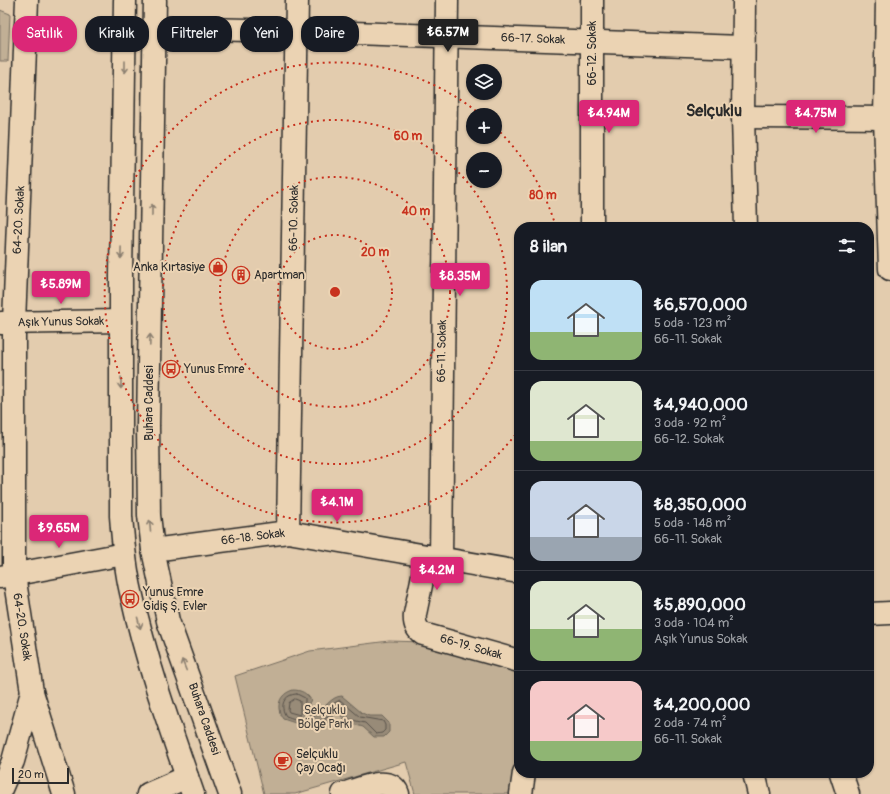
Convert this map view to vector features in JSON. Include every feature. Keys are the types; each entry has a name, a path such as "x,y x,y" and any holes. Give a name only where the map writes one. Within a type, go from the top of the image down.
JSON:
{"street":[{"name":"64-20. Sokak","path":"27,0 7,322 7,576 32,692 64,794"},
{"path":"125,0 120,479 124,554 131,592 164,710 190,786 148,794"},
{"name":"Buhara Caddesi","path":"155,0 148,426 149,514 153,550 168,621 230,794"},
{"name":"66-10. Sokak","path":"288,532 297,0"},
{"name":"66-11. Sokak","path":"423,634 416,626 414,620 434,557 441,434 448,0"},
{"name":"66-12. Sokak","path":"592,0 592,222"},
{"path":"744,0 742,47 746,222"},
{"path":"887,0 887,118 890,269"},
{"name":"66-17. Sokak","path":"155,28 297,31 742,47"},
{"path":"743,117 887,118"},
{"name":"Aşık Yunus Sokak","path":"7,322 121,321"},
{"name":"66-18. Sokak","path":"153,550 288,532 514,571"},
{"path":"7,576 124,554"},
{"path":"874,614 890,612"},
{"name":"66-19. Sokak","path":"423,634 514,660"},
{"path":"0,791 13,761 32,692"},
{"path":"521,794 523,778"},
{"path":"755,778 759,794"},
{"path":"843,778 848,794"},
{"path":"343,794 384,783 394,787 398,794"}],"green space":[{"path":"0,10 10,14 8,61 0,61"},
{"name":"Selçuklu Bölge Parkı","path":"389,641 425,642 514,664 514,778 516,778 513,794 415,794 406,762 295,794 264,794 235,676 310,651"}],"water":[{"path":"293,690 301,691 308,695 311,700 309,703 309,708 313,712 321,709 334,698 342,696 362,713 369,716 382,716 389,723 389,732 384,737 374,737 363,727 346,722 338,712 333,715 327,723 316,726 305,726 283,719 279,710 280,702 284,695"}],"place":[{"name":"Anka Kırtasiye","path":"218,267"},
{"name":"Apartman","path":"241,275"},
{"name":"Yunus Emre","path":"171,369"},
{"name":"Yunus Emre Gidiş Ş. Evler","path":"130,599"},
{"name":"Selçuklu Çay Ocağı","path":"283,761"}],"district":[{"name":"Selçuklu","path":"714,111"}]}
